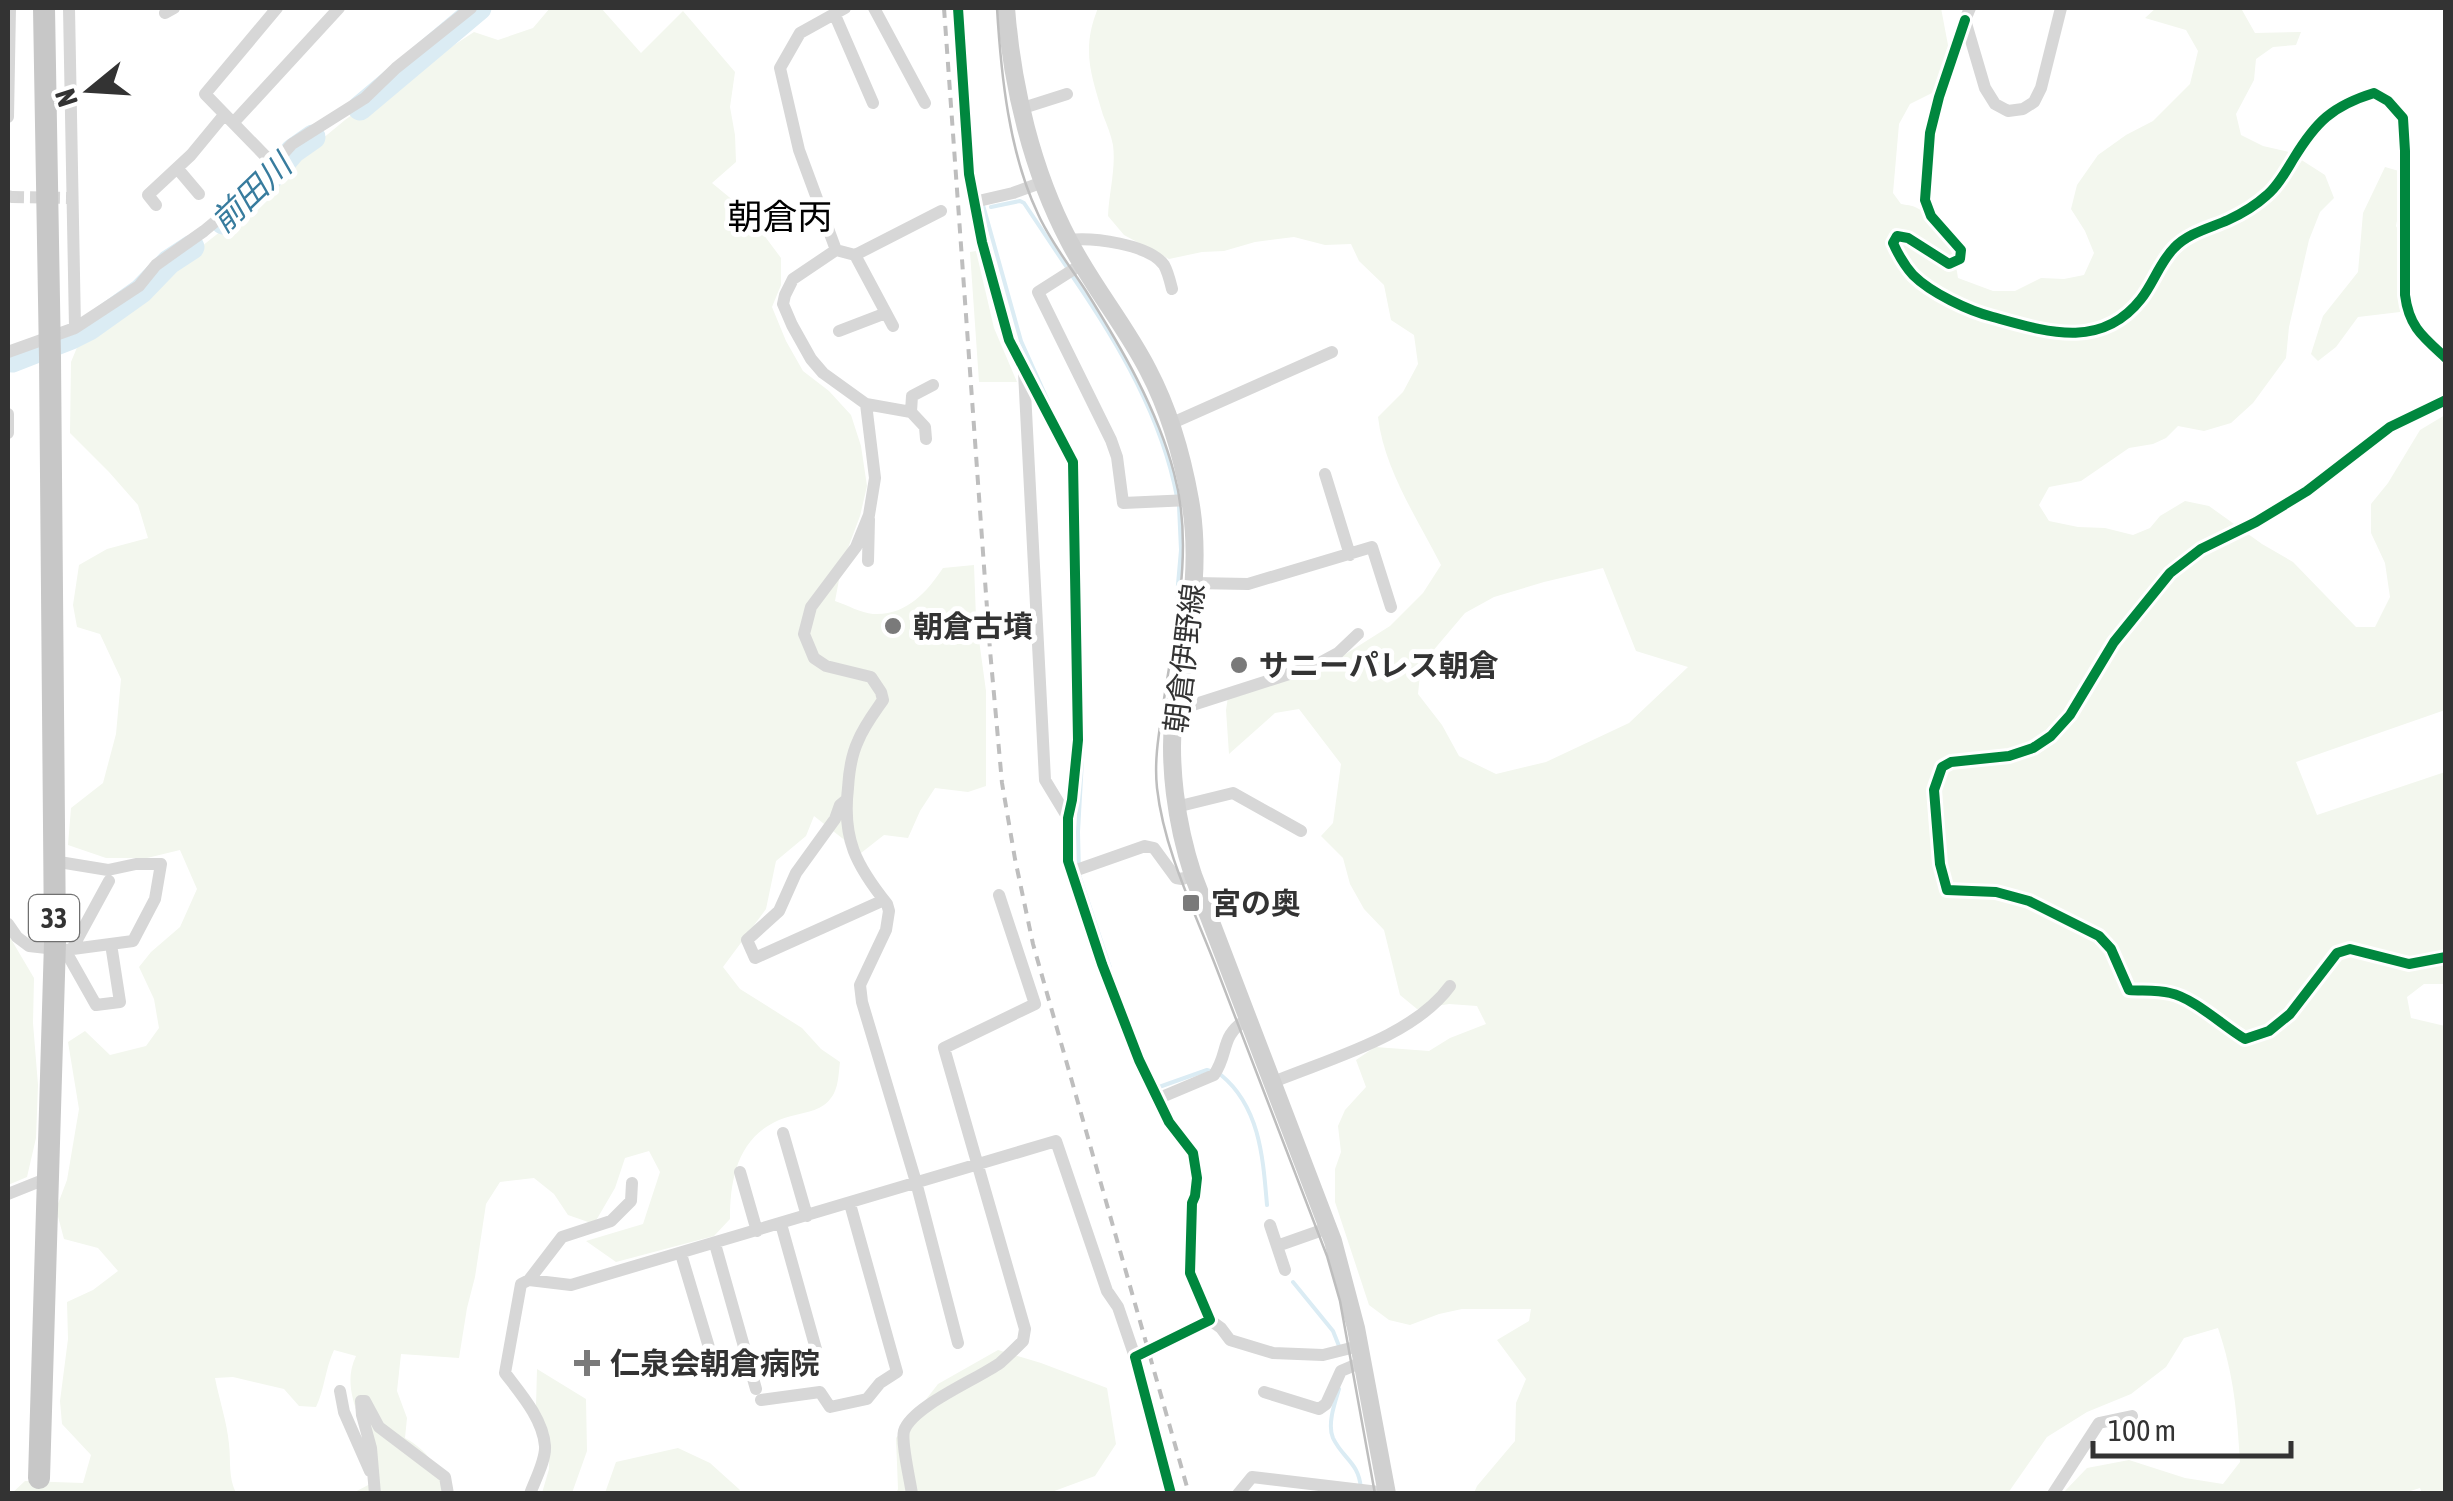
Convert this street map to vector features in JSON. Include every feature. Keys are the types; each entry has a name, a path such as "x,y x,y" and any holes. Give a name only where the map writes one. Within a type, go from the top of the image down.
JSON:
{"highway":[{"name":"33","path":"38,1478 48,1178 64,949 54,861 44,8"}],"main road":[{"name":"朝倉伊野線","path":"1006,8 1022,108 1044,182 1068,240 1148,369 1170,424 1190,500 1195,583 1174,711 1176,807 1193,875 1328,1228 1346,1286 1348,1358 1387,1493"}],"street":[{"path":"8,117 10,8"},
{"path":"69,8 75,328"},
{"path":"273,164 205,94 277,8"},
{"path":"156,205 148,195 339,8"},
{"path":"8,352 75,328 138,286 156,264 240,201 300,138 364,98 471,8"},
{"path":"874,8 925,103"},
{"path":"958,8 969,174 982,242 1009,340 1073,462 1078,740 1068,818 1071,872 1120,1013 1169,1122 1195,1158 1197,1178 1189,1265 1210,1320 1230,1340 1273,1353 1348,1358 1326,1404 1319,1409 1264,1392"},
{"path":"1967,14 1984,88 1995,104 2008,111 2023,109 2034,102 2042,88 2061,8"},
{"path":"836,250 799,150 780,68 800,33 839,10 873,103"},
{"path":"1967,14 1930,133 1925,200 1932,216 1960,250 1960,259 1949,264 1908,238 1897,236 1892,243 1914,276 1930,288 1977,313 2044,331 2086,333 2118,322 2140,299 2174,248 2194,234 2231,219 2267,195 2308,134 2347,101 2374,93 2402,118 2407,316 2446,358"},
{"path":"1022,108 1067,94"},
{"path":"176,168 199,194"},
{"path":"974,202 1013,194 1044,182"},
{"path":"926,439 925,427 911,412 866,404 823,373 792,326 784,304 793,279 836,250 855,255 940,211"},
{"path":"1068,240 1109,242 1154,256 1164,265 1172,289"},
{"path":"839,331 889,319 855,255"},
{"path":"1082,264 1038,292 1118,457 1122,503 1190,500"},
{"path":"1170,424 1332,352"},
{"path":"1024,371 1045,780 1068,818"},
{"path":"911,412 912,396 933,385"},
{"path":"2446,400 2390,426 2307,491 2201,549 2170,574 2140,609 2114,642 2070,715 2050,736 2033,748 2009,756 1951,762 1942,767 1934,790 1940,864 1947,890 1996,892 2029,901 2064,918 2099,936 2111,949 2130,990 2171,993 2190,1001 2246,1039 2269,1032 2290,1014 2338,953 2350,949 2408,964 2446,958"},
{"path":"866,404 876,478 868,515 856,547 811,606 804,634 814,658 826,666 871,678 881,692 882,700 853,754 846,800 846,828 855,855 889,910 886,930 860,984 862,1002 916,1182 958,1344"},
{"path":"8,414 8,433"},
{"path":"1325,474 1350,555"},
{"path":"868,515 868,562"},
{"path":"1195,583 1248,584 1372,547 1391,607"},
{"path":"1174,711 1314,666 1338,653 1358,634"},
{"path":"1176,807 1233,793 1302,831"},
{"path":"846,800 796,872 779,911 747,940 754,958 884,900"},
{"path":"1071,872 1145,846 1154,848 1176,878 1193,875"},
{"path":"8,924 30,946 64,949 133,942 156,899 161,864 108,870 54,861"},
{"path":"64,949 109,881"},
{"path":"912,1494 904,1444 904,1432 911,1420 927,1406 999,1363 1023,1341 1024,1329 944,1048 1035,1004 999,895"},
{"path":"64,949 96,1005 120,1002 111,944"},
{"path":"1271,1083 1399,1028 1440,1000 1450,986"},
{"path":"1158,1099 1214,1075 1230,1033 1247,1019"},
{"path":"783,1132 808,1216"},
{"path":"529,1280 572,1285 1056,1140 1106,1291 1118,1307 1135,1357 1171,1494"},
{"path":"740,1172 757,1231"},
{"path":"8,1194 48,1178"},
{"path":"530,1494 546,1450 532,1411 505,1373 521,1284 529,1280 562,1237 611,1221 631,1201 632,1183"},
{"path":"715,1244 759,1394 820,1392 830,1408 866,1399 897,1372 850,1204"},
{"path":"781,1224 816,1349"},
{"path":"1270,1225 1285,1270"},
{"path":"1277,1246 1328,1228"},
{"path":"682,1254 717,1374"},
{"path":"1135,1357 1210,1320"},
{"path":"340,1391 344,1412 374,1478"},
{"path":"375,1494 372,1448 361,1401 365,1401 379,1427 445,1477 448,1494"},
{"path":"2054,1494 2099,1423 2132,1416"},
{"path":"1238,1494 1252,1478 1298,1488 1387,1493"}],"shaded area":[{"path":"550,8 601,8 641,53 683,11 735,72 730,107 736,162 712,183 746,211 781,258 781,285 772,307 786,341 803,371 851,415 861,446 867,486 842,564 835,601 868,613 885,614 905,607 923,594 943,568 974,565 976,618 986,691 986,786 968,792 935,788 908,838 884,835 861,853 814,816 806,836 776,861 766,909 723,967 740,989 802,1028 840,1062 838,1080 833,1096 824,1105 779,1120 745,1148 735,1174 730,1219 714,1236 616,1262 586,1241 643,1224 660,1172 649,1151 625,1158 615,1188 594,1224 568,1215 554,1194 534,1178 500,1182 486,1204 459,1358 401,1354 397,1391 407,1418 405,1438 431,1461 444,1493 353,1493 372,1483 369,1451 350,1380 356,1356 334,1350 316,1407 299,1406 284,1389 233,1377 215,1378 227,1427 236,1493 11,1494 25,1481 83,1483 91,1455 62,1424 67,1302 93,1290 118,1271 98,1248 64,1239 56,1209 67,1180 79,1109 68,1042 85,1031 110,1055 146,1046 159,1028 154,999 139,967 180,927 197,889 180,850 147,858 106,858 68,845 71,808 103,783 116,734 121,679 100,634 77,627 73,605 79,565 107,549 148,538 138,505 70,433 71,362 78,345 144,293 168,266 192,254 260,200 281,173 384,91 474,32 498,40 533,28"},
{"path":"1098,8 1941,8 1951,61 1942,88 1910,104 1899,124 1893,193 1901,204 1926,213 1940,229 1954,258 1958,278 1993,291 2015,291 2041,278 2084,275 2094,253 2071,209 2077,185 2098,155 2153,121 2190,84 2198,51 2186,30 2145,18 2156,8 2237,8 2255,33 2301,32 2296,45 2273,47 2256,59 2254,80 2236,114 2241,135 2263,146 2289,152 2325,175 2334,198 2320,212 2309,240 2286,358 2253,403 2231,423 2204,431 2178,426 2153,444 2129,448 2081,481 2049,487 2039,505 2049,521 2133,535 2150,528 2160,516 2185,501 2209,506 2293,562 2356,627 2375,627 2390,597 2385,563 2371,533 2371,504 2420,430 2445,415 2445,710 2296,762 2317,815 2445,772 2445,984 2424,984 2407,997 2411,1018 2445,1026 2445,1493 2422,1493 2420,1488 2401,1494 2063,1493 2087,1468 2129,1460 2185,1478 2223,1484 2240,1462 2234,1394 2218,1328 2184,1338 2166,1367 2131,1394 2087,1412 2047,1437 2008,1493 1474,1493 1515,1441 1516,1403 1526,1379 1497,1340 1529,1321 1531,1309 1462,1309 1410,1325 1389,1320 1369,1305 1335,1202 1335,1169 1341,1152 1338,1126 1345,1110 1366,1087 1356,1060 1375,1047 1429,1051 1486,1024 1477,1006 1449,1004 1417,1009 1400,995 1384,930 1364,909 1350,884 1343,858 1321,836 1333,823 1341,764 1299,709 1275,713 1229,754 1226,710 1229,690 1333,662 1390,626 1423,593 1441,565 1394,474 1378,417 1403,392 1418,364 1414,335 1391,320 1384,285 1359,261 1351,244 1325,245 1294,237 1169,259 1124,235 1108,216 1113,145 1090,62","holes":["1603,568 1636,651 1688,667 1629,723 1546,762 1496,774 1459,756 1418,694 1421,665 1465,613 1494,597"]},
{"path":"2385,167 2406,173 2396,226 2413,254 2400,312 2358,317 2336,347 2318,361 2311,354 2323,316 2358,272 2363,213"},
{"path":"976,251 994,328 1017,382 979,382 970,252"},
{"path":"8,934 34,978 38,1085 36,1138 27,1177 8,1185"},
{"path":"998,1350 1107,1388 1116,1444 1095,1476 1049,1493 896,1494 896,1438 938,1384"},
{"path":"537,1369 586,1399 587,1451 572,1493 542,1493 549,1469 549,1434 536,1406"},
{"path":"678,1448 710,1463 739,1493 605,1493 616,1462"}],"waterway":[{"name":"前田川","path":"360,108 479,8"},
{"name":"前田川","path":"223,222 257,193 293,151 313,137"},
{"path":"991,207 1024,203 1068,269"},
{"path":"983,205 1021,341 1048,401"},
{"name":"前田川","path":"12,360 89,328 141,291 169,262 192,247"},
{"path":"1073,277 1136,382 1161,438 1177,497"},
{"path":"1177,596 1179,506"},
{"path":"1083,742 1079,875 1110,968"},
{"path":"1159,1087 1210,1071"},
{"path":"1221,1075 1252,1118 1261,1152 1267,1205"},
{"path":"1293,1282 1333,1331 1339,1346"},
{"path":"1339,1389 1331,1432 1354,1467 1361,1489"}],"tunnel":[{"path":"12,197 67,198"}],"tram line":[{"path":"997,8 1008,113 1028,190 1048,234 1137,379 1174,473 1183,560 1157,747 1161,811 1181,879 1327,1256 1340,1301 1375,1494"}],"railway":[{"path":"944,8 1002,783 1033,944 1189,1494"}],"cycle path":[{"path":"958,8 969,174 982,242 1009,340 1073,462 1078,740 1068,818 1068,861 1139,1060 1169,1122 1193,1153 1197,1178 1192,1203 1190,1273 1210,1320 1135,1357 1171,1494"},
{"path":"1965,20 1930,133 1925,200 1931,216 1961,250 1960,259 1949,264 1908,238 1897,236 1893,243 1921,282 1973,310 2033,328 2072,333 2109,325 2141,299 2180,243 2258,202 2275,187 2326,117 2374,93 2388,101 2403,118 2407,306 2418,331 2446,358"},
{"path":"2446,400 2390,427 2307,491 2201,549 2170,573 2114,642 2070,715 2051,736 2033,748 2009,756 1951,762 1942,767 1934,790 1940,864 1947,890 1996,892 2029,901 2099,936 2111,949 2129,990 2179,996 2245,1039 2269,1031 2290,1014 2337,953 2350,949 2409,964 2446,957"}],"place":[{"name":"朝倉古墳","path":"893,626"},
{"name":"サニーパレス朝倉","path":"1239,665"},
{"name":"宮の奥","path":"1191,903"},
{"name":"仁泉会朝倉病院","path":"587,1363"}],"district":[{"name":"朝倉丙","path":"780,216"}]}
